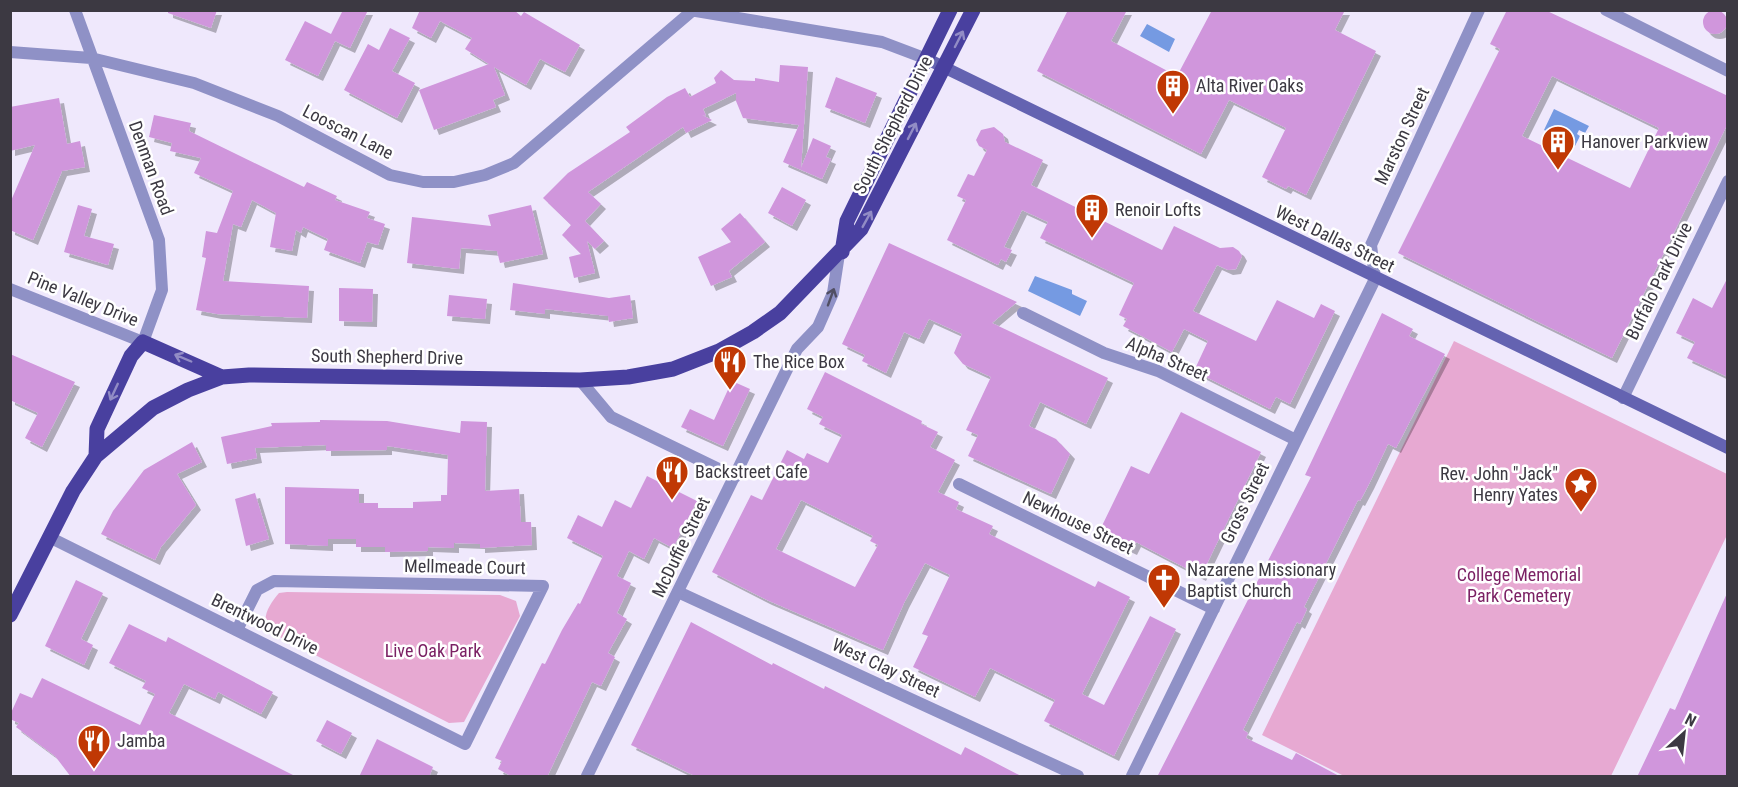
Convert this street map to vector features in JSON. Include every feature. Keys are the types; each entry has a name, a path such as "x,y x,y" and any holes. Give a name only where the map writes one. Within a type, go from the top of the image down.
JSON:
{"main road":[{"name":"South Shepherd Drive","path":"840,253 847,221 950,10"},
{"name":"South Shepherd Drive","path":"10,615 15,595 73,491 96,456 153,408 222,377 279,374 580,380 628,377 673,369 719,351 753,332 780,313 861,230 973,10"},
{"name":"West Dallas Street","path":"927,59 1375,279 1728,448"},
{"path":"96,456 97,429 131,356 143,342 222,377"}],"street":[{"name":"Denman Road","path":"75,10 159,240 162,290 143,342"},
{"name":"Marston Street","path":"1375,279 1371,245 1479,10"},
{"path":"1606,10 1728,71"},
{"name":"Looscan Lane","path":"10,52 91,58 194,83 278,116 390,175 423,182 454,182 484,175 514,163 691,11"},
{"path":"691,11 882,42 927,59"},
{"name":"Buffalo Park Drive","path":"1623,398 1728,181"},
{"name":"McDuffie Street","path":"587,777 797,349 818,327 833,293 840,253"},
{"name":"Gross Street","path":"1132,777 1375,279"},
{"name":"Pine Valley Drive","path":"10,289 143,342"},
{"name":"Alpha Street","path":"1023,313 1104,353 1158,371 1296,440"},
{"path":"580,380 610,417 735,477"},
{"name":"Newhouse Street","path":"959,484 1214,609"},
{"name":"Brentwood Drive","path":"49,537 465,744"},
{"name":"Mellmeade Court","path":"237,630 257,590 274,581 543,586 465,744"},
{"name":"West Clay Street","path":"678,592 1078,777"}],"green space":[{"name":"College Memorial Park Cemetery","path":"1454,341 1727,474 1727,535 1611,776 1344,776 1262,735"},
{"name":"Live Oak Park","path":"279,593 500,595 516,601 520,616 464,722 449,723 268,631 266,615 270,606"}],"water":[{"path":"1147,24 1175,39 1169,52 1140,36"},
{"path":"1554,109 1589,126 1585,133 1579,130 1577,134 1580,136 1575,146 1544,130"},
{"path":"1035,276 1072,290 1072,294 1087,301 1080,316 1028,291"}],"building":[{"path":"168,10 217,10 211,28 168,13"},
{"path":"343,10 368,10 350,48 335,41 318,76 285,60 305,21 331,34"},
{"path":"420,10 514,10 521,16 524,12 580,45 565,72 540,59 526,85 494,67 505,95 493,100 496,107 434,130 419,90 489,64 465,49 472,38 440,21 431,38 412,28"},
{"path":"1068,10 1127,10 1111,41 1177,76 1212,10 1345,10 1335,30 1376,51 1306,195 1288,186 1286,189 1262,177 1286,128 1229,100 1201,154 1037,71"},
{"name":"Hanover Parkview","path":"1507,10 1545,10 1728,96 1728,123 1612,358 1398,253 1500,49 1490,44","holes":["1552,76 1659,128 1630,188 1522,136"]},
{"path":"1715,10 1720,11 1726,17 1726,27 1720,33 1715,34 1710,33 1704,27 1703,22 1704,17 1710,11"},
{"path":"390,28 410,38 392,71 415,83 397,118 344,90 368,44 379,50"},
{"path":"780,65 808,67 801,168 813,138 831,146 826,157 831,159 822,179 783,162 799,125 743,118 736,101 736,93 703,109 706,116 702,115 712,120 686,133 683,127 588,192 601,204 585,221 604,241 595,249 587,241 595,273 574,278 569,257 581,254 562,235 571,225 543,198 568,173 630,132 626,127 667,97 685,88 690,97 716,83 714,78 721,70 734,80 755,81 755,78 779,82"},
{"path":"836,77 877,93 865,123 825,107"},
{"path":"59,98 67,144 80,141 85,167 62,171 33,240 10,230 10,203 35,145 10,151 10,107"},
{"path":"154,115 191,123 189,131 304,187 307,182 337,196 335,200 370,212 367,218 385,224 378,245 367,242 360,263 324,250 328,239 303,227 301,233 296,230 292,251 270,247 276,213 252,200 241,227 233,224 223,281 309,286 307,318 217,314 196,310 206,258 202,257 206,231 217,233 233,191 194,173 201,158 170,151 172,143 149,137"},
{"name":"Renoir Lofts","path":"994,127 1003,134 1005,142 1043,160 1031,185 1162,250 1174,226 1220,248 1233,247 1239,251 1242,256 1236,269 1228,270 1217,265 1193,311 1256,341 1277,300 1314,318 1321,304 1335,311 1290,404 1276,397 1270,409 1194,371 1208,341 1184,329 1172,352 1123,326 1127,319 1119,315 1134,283 1040,238 1048,222 1022,210 1004,247 1012,250 1006,262 1001,259 998,265 947,240 966,200 957,196 968,174 974,176 987,150 979,146 976,140 981,130"},
{"path":"782,187 806,200 792,226 768,213"},
{"path":"78,205 92,209 84,236 114,244 108,265 64,252"},
{"path":"531,205 543,254 500,263 497,251 461,248 459,269 407,263 412,217 491,226 488,215"},
{"path":"740,213 765,242 729,271 732,277 711,286 698,257 731,242 721,229"},
{"path":"889,243 1017,302 992,323 1108,378 1086,424 1040,402 1029,426 1056,439 1070,454 1051,494 968,456 978,435 966,430 991,377 963,364 954,353 962,334 929,319 919,339 904,332 886,373 862,361 865,355 842,344"},
{"path":"1728,277 1728,377 1687,358 1695,342 1676,333 1693,298 1712,308"},
{"path":"513,283 609,298 630,295 633,318 609,322 608,316 545,309 545,314 510,310"},
{"path":"339,288 373,289 372,322 339,321"},
{"path":"449,295 487,299 485,319 447,316"},
{"path":"1382,313 1413,329 1409,336 1445,354 1396,448 1388,444 1304,607 1307,609 1300,624 1297,622 1243,730 1248,733 1246,738 1292,760 1296,753 1341,777 1157,777 1311,477 1305,475"},
{"path":"10,354 75,382 42,447 25,438 38,413 10,400"},
{"path":"825,372 922,421 921,424 938,432 930,447 955,460 938,492 959,502 956,509 993,526 989,534 1095,587 1098,581 1130,597 1082,694 1104,705 1150,616 1176,629 1114,756 1044,721 1055,700 990,668 975,697 913,667 928,636 922,634 950,575 925,563 883,650 767,600 712,572 751,495 762,500 787,450 804,459 807,453 828,463 842,435 819,424 823,417 807,409","holes":["801,500 873,536 870,541 878,545 855,587 776,549"]},
{"path":"732,381 750,389 723,446 681,427 690,409 714,420"},
{"path":"1181,412 1261,452 1201,576 1136,542 1132,550 1098,534 1131,466 1149,474"},
{"path":"320,420 387,421 460,433 461,421 487,422 485,491 519,489 521,522 531,522 532,545 480,548 480,544 454,543 454,548 428,547 428,551 385,552 385,547 356,547 356,539 328,539 328,546 285,544 285,487 359,489 359,503 378,503 378,508 413,508 413,502 441,501 441,495 447,495 448,455 387,446 387,450 326,451 326,445 255,448 257,458 227,464 221,437 272,426 271,423 320,422"},
{"path":"192,442 202,462 177,474 196,505 161,547 155,560 101,534 113,511 144,470"},
{"path":"647,476 697,501 673,548 654,538 644,559 629,551 617,576 631,583 617,613 627,619 608,653 615,657 601,686 592,682 547,777 513,777 498,769 502,761 495,758 542,663 545,664 562,630 578,603 580,604 603,556 567,538 578,515 602,527 615,500 631,508"},
{"path":"255,493 269,539 246,546 235,499"},
{"path":"76,580 103,593 81,639 93,645 84,665 45,646"},
{"path":"1728,591 1728,777 1637,777 1670,708 1675,710"},
{"path":"691,622 772,665 773,663 824,689 825,686 961,755 965,747 1023,777 697,777 631,745"},
{"path":"129,624 166,642 168,637 273,692 261,714 218,692 215,699 184,684 169,713 297,777 71,777 55,756 16,727 19,723 10,719 10,715 20,693 32,698 42,678 140,725 155,694 142,688 146,681 109,663"},
{"path":"327,720 352,733 341,754 316,741"},
{"path":"377,739 433,767 429,777 359,777"}],"place":[{"name":"Alta River Oaks","path":"1173,115"},
{"name":"Hanover Parkview","path":"1558,171"},
{"name":"Renoir Lofts","path":"1092,239"},
{"name":"The Rice Box","path":"730,391"},
{"name":"Backstreet Cafe","path":"672,501"},
{"name":"Rev. John \"Jack\" Henry Yates","path":"1581,513"},
{"name":"Nazarene Missionary Baptist Church","path":"1164,609"},
{"name":"Jamba","path":"94,770"}]}
